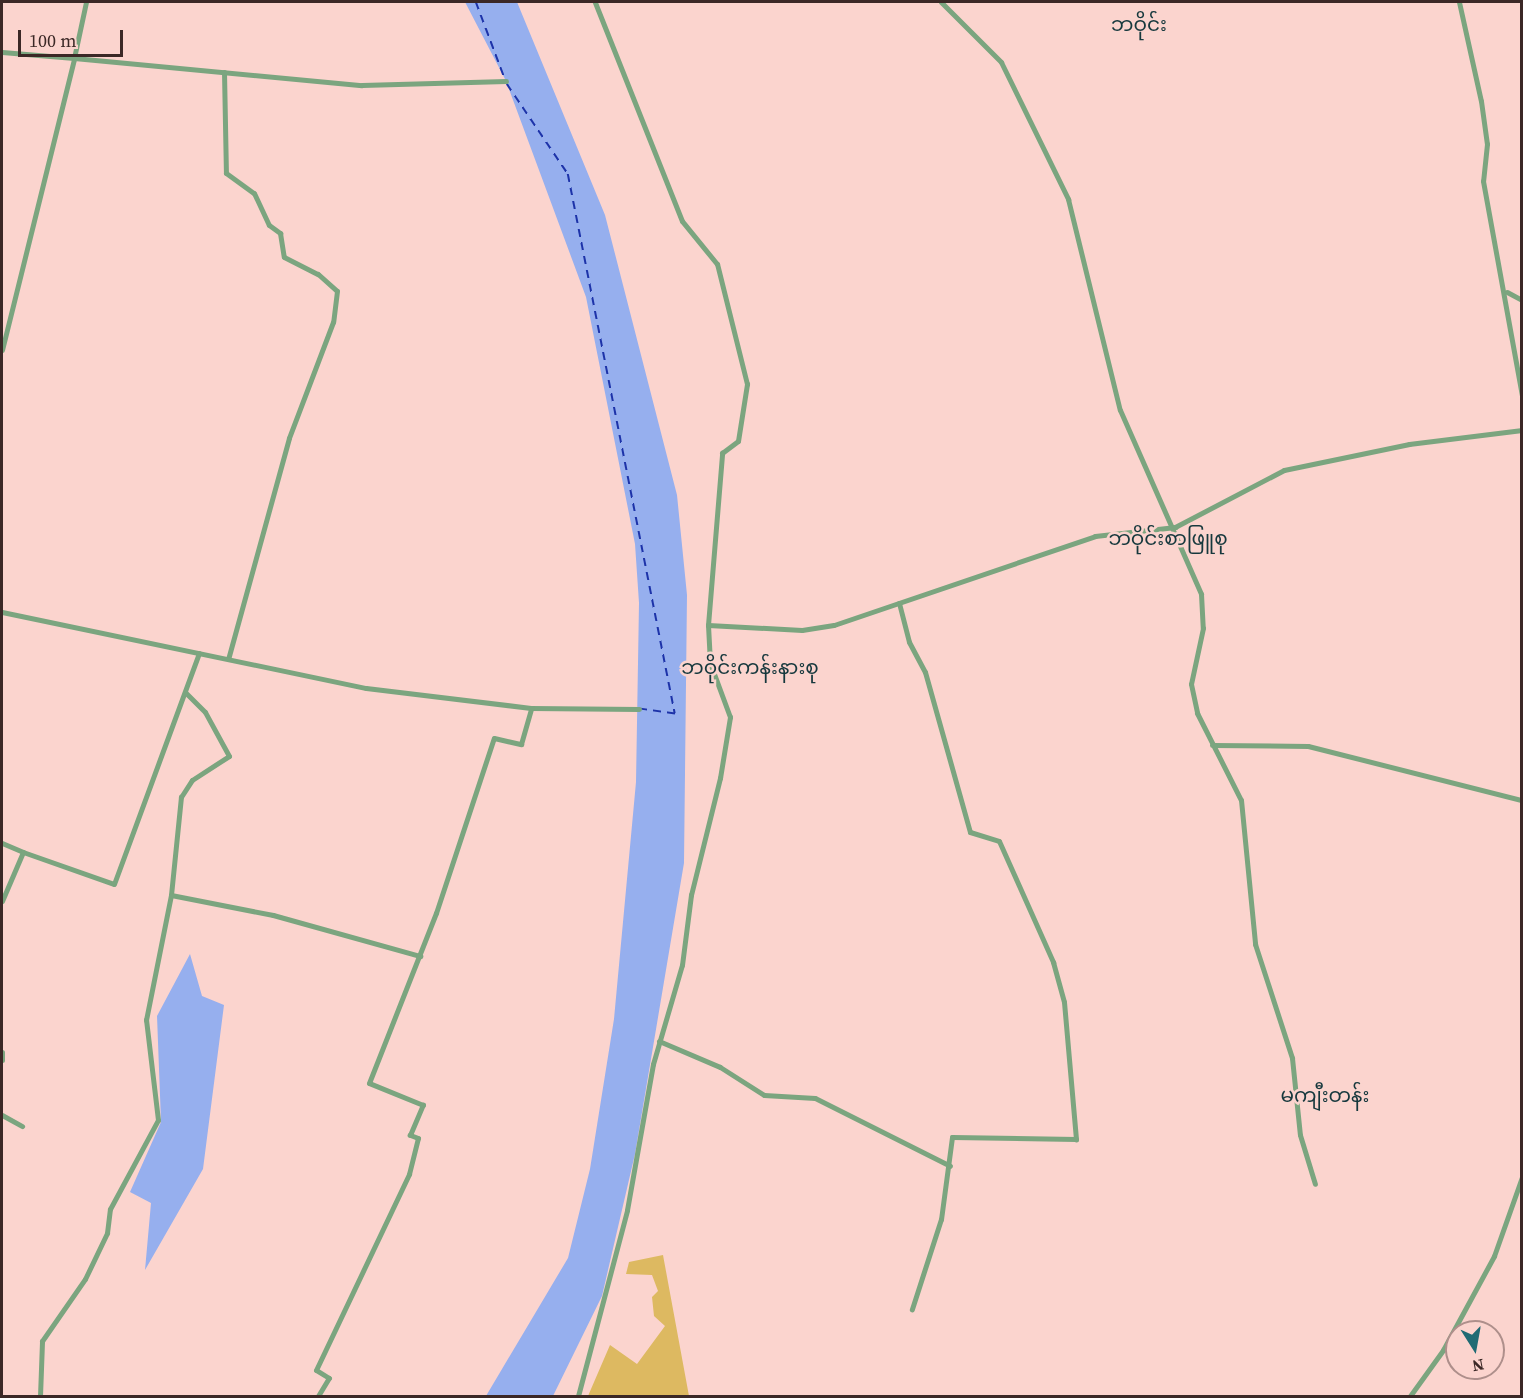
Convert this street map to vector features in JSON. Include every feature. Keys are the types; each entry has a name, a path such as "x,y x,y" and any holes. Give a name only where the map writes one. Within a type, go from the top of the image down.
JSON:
{"street":[{"path":"2,350 86,2"},
{"path":"578,1396 627,1210 659,1041 682,965 691,895 730,717 710,663 708,625 722,453 738,441 747,384 717,264 682,221 595,2"},
{"path":"941,2 1000,62 1068,199 1119,410 1174,527 1201,594 1203,628 1191,684 1212,745 1241,800 1255,944 1292,1058 1300,1135 1315,1184"},
{"path":"1460,2 1481,101 1484,181 1507,292 1521,394"},
{"path":"2,52 362,85 506,81"},
{"path":"224,72 226,173 254,193 269,225 280,233 284,257 318,274 337,291 333,322 289,438 228,659"},
{"path":"1507,292 1521,300"},
{"path":"708,625 802,630 899,603 1095,536 1174,527 1284,470 1390,448 1521,430"},
{"path":"899,603 909,642 925,672 970,832 999,841 1053,962 1065,1012 1076,1139 952,1137 950,1166 933,1255 912,1309"},
{"path":"2,612 366,688 531,708 639,709"},
{"path":"2,843 114,884 199,653"},
{"path":"40,1396 37,1366 42,1341 86,1280 106,1233 110,1209 158,1119 146,1020 171,895 181,797 192,780 229,756 205,712 185,692"},
{"path":"318,1396 329,1377 316,1370 392,1211 418,1138 410,1135 423,1105 369,1083 420,956 494,738 521,744 531,708"},
{"path":"1212,745 1308,746 1521,800"},
{"path":"2,902 23,852"},
{"path":"171,895 273,915 420,956"},
{"path":"659,1041 720,1067 764,1095 815,1098 950,1166"},
{"path":"2,1052 2,1060"},
{"path":"2,1115 22,1126"},
{"path":"1410,1396 1443,1350 1494,1256 1521,1177"}],"shaded area":[{"path":"663,1255 689,1396 588,1396 610,1345 637,1364 665,1326 654,1316 652,1297 658,1291 652,1275 626,1274 629,1262"}],"water":[{"path":"465,2 517,2 605,215 677,495 687,595 684,863 635,1154 602,1296 553,1396 486,1396 568,1258 590,1169 614,1019 636,782 639,603 635,544 586,297 506,81"},
{"path":"190,954 202,996 224,1005 203,1169 145,1270 151,1203 130,1192 161,1122 157,1016"}],"ferry route":[{"path":"476,2 505,79"},
{"path":"507,84 568,174 675,714 640,709"}],"district":[{"name":"ဘဝိုင်း","path":"1139,24"},
{"name":"ဘဝိုင်းစာဖြူစု","path":"1168,538"},
{"name":"ဘဝိုင်းကန်းနားစု","path":"750,667"},
{"name":"မကျီးတန်း","path":"1325,1095"}]}
